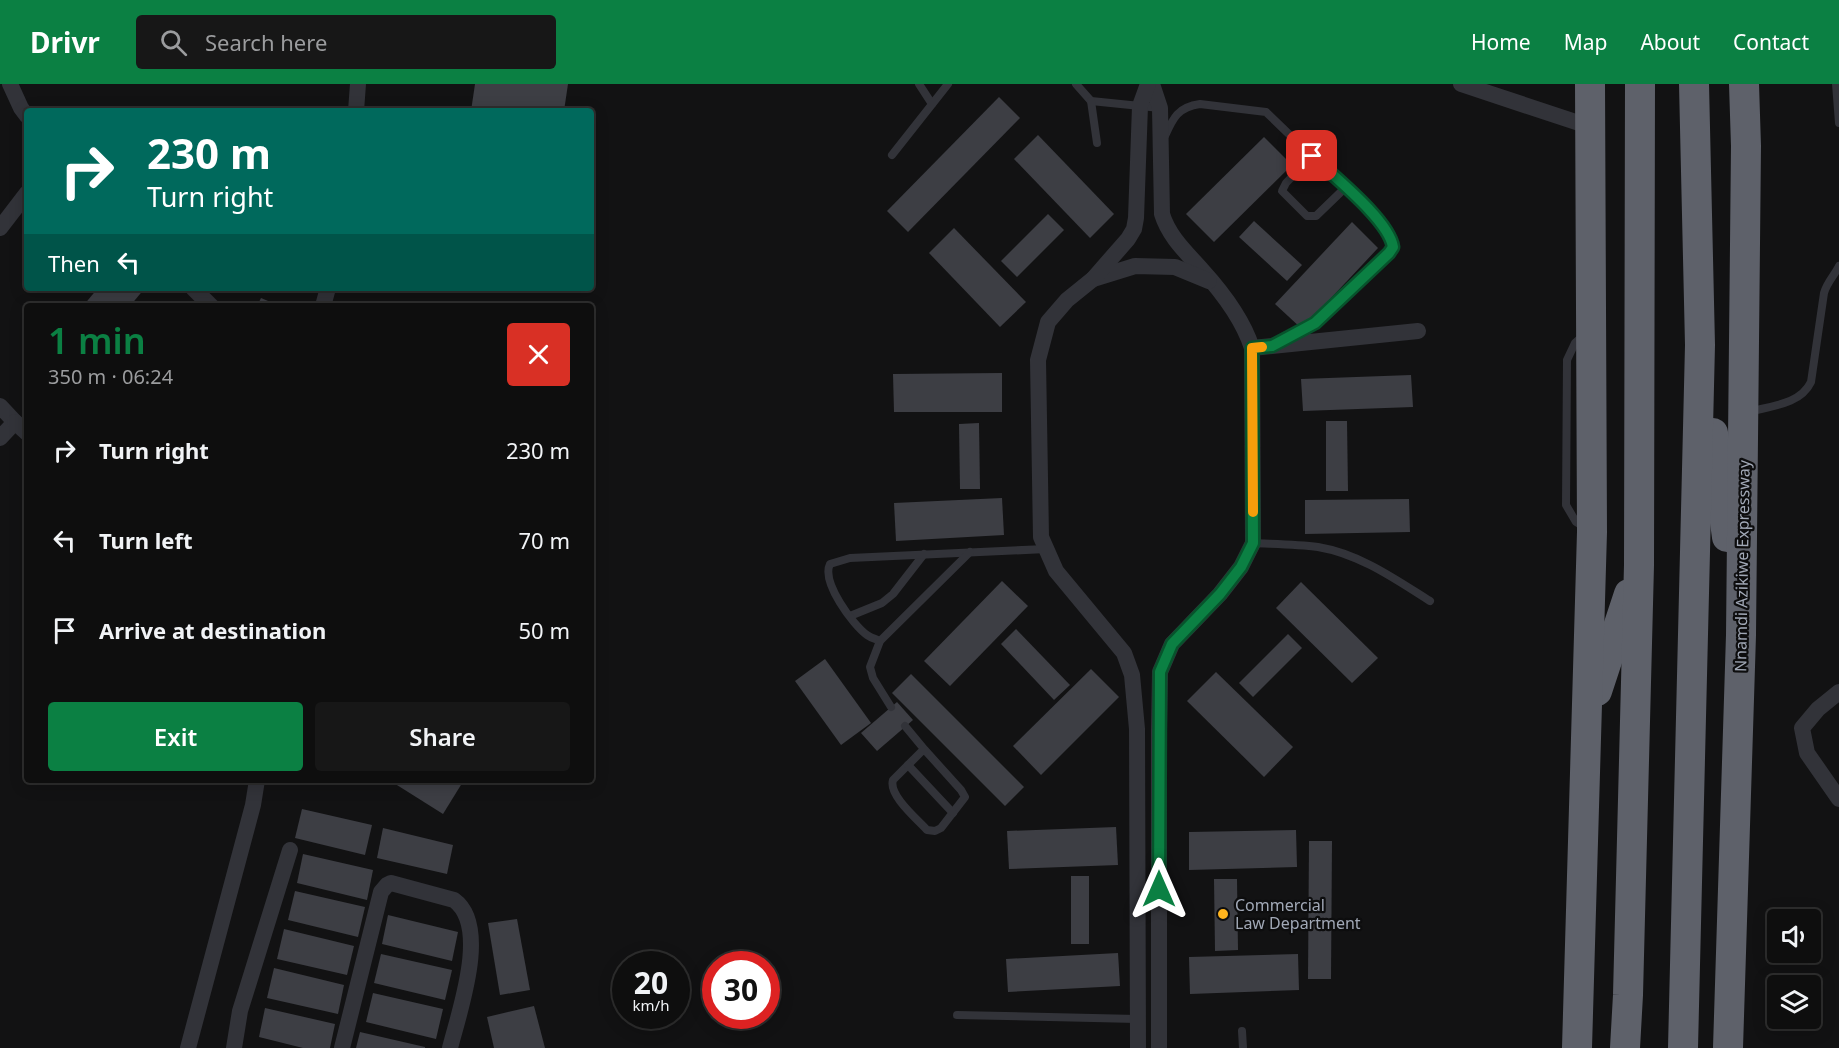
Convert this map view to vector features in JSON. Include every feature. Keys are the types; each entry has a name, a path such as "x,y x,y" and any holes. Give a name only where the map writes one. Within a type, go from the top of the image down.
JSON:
{"highway":[{"path":"1577,1048 1592,532 1590,84"},
{"path":"1625,1048 1638,566 1640,84"},
{"name":"Nnamdi Azikiwe Expressway","path":"1728,1048 1742,635 1746,146 1744,84"},
{"path":"1683,1048 1700,345 1696,90"},
{"path":"1700,345 1742,635"},
{"path":"1586,723 1638,566"}],"street":[{"path":"10,84 24,112"},
{"path":"356,108 358,84"},
{"path":"1137,1048 1137,729 1132,675 1124,653 1056,572 1041,537 1038,360 1048,322 1067,300 1093,279 1134,229 1140,106 1150,84"},
{"path":"1150,84 1160,108 1162,214 1165,225 1213,282 1242,326 1252,348 1253,543 1241,567 1220,594 1172,644 1160,672 1159,1048"},
{"path":"1461,84 1591,127"},
{"path":"0,228 24,197"},
{"path":"1093,279 1135,266 1175,267 1213,282"},
{"path":"196,291 208,303"},
{"path":"1252,348 1418,331"},
{"path":"0,406 21,428 0,438"},
{"path":"1839,692 1818,709 1802,728 1807,753 1839,799"},
{"path":"188,1048 253,805 257,783"},
{"path":"234,1048 240,1011 290,850"},
{"path":"342,1048 381,892 391,884 454,900 462,906 468,916 471,966 450,1048"}],"lane":[{"path":"919,84 932,104"},
{"path":"892,156 948,84"},
{"path":"1076,84 1091,101 1097,143"},
{"path":"1836,84 1839,123"},
{"path":"1091,101 1160,108"},
{"path":"1161,145 1174,115 1191,105 1200,104 1266,112 1382,224 1391,239 1393,247 1389,253 1315,323 1272,346"},
{"path":"1312,156 1286,183 1282,191 1307,216 1316,216 1345,188"},
{"path":"1743,413 1792,400 1806,392 1811,382 1824,293 1827,283 1839,266"},
{"path":"1253,543 1317,547 1340,552 1363,561 1430,601"},
{"path":"880,641 869,637 836,597 827,575 830,564 850,558 1046,549"},
{"path":"891,707 873,678 870,667 880,641 970,552"},
{"path":"850,616 882,603 893,594 924,555"},
{"path":"905,726 961,790 965,797 941,828 935,831 927,830 894,794 891,786 893,780 924,748"},
{"path":"908,765 953,813"},
{"path":"957,1016 1137,1019"},
{"path":"1242,1031 1243,1048"}],"building":[{"path":"475,84 568,84 564,108 471,108"},
{"path":"999,97 1020,118 908,232 887,211"},
{"path":"1038,135 1114,214 1090,238 1014,159"},
{"path":"1264,137 1292,165 1214,242 1186,214"},
{"path":"1048,214 1064,230 1017,277 1001,261"},
{"path":"1254,221 1302,265 1287,281 1239,237"},
{"path":"1352,222 1378,248 1302,329 1275,304"},
{"path":"954,228 1026,302 1000,327 929,253"},
{"path":"96,291 142,291 132,303 86,303"},
{"path":"261,298 273,303 258,303"},
{"path":"1002,373 1002,412 894,412 893,374"},
{"path":"1411,375 1413,407 1303,411 1301,379"},
{"path":"1326,421 1347,421 1348,491 1326,491"},
{"path":"979,423 980,489 960,489 959,424"},
{"path":"1002,498 1004,535 896,541 894,503"},
{"path":"1409,499 1410,532 1305,534 1305,500"},
{"path":"1002,581 1028,606 950,686 924,661"},
{"path":"1301,582 1378,658 1352,683 1276,608"},
{"path":"1016,629 1070,685 1054,700 1001,644"},
{"path":"1288,634 1302,648 1253,697 1239,683"},
{"path":"825,659 871,723 841,745 795,681"},
{"path":"1091,669 1119,697 1041,775 1013,746"},
{"path":"1216,672 1293,747 1264,777 1187,701"},
{"path":"911,674 1024,787 1005,806 892,693"},
{"path":"897,702 913,720 877,751 861,733"},
{"path":"394,783 462,783 443,814"},
{"path":"302,809 372,825 365,855 295,838"},
{"path":"1116,827 1118,865 1009,869 1007,831"},
{"path":"383,828 453,845 447,874 377,858"},
{"path":"1296,830 1297,867 1189,870 1189,832"},
{"path":"1309,841 1332,841 1331,979 1308,979"},
{"path":"303,854 373,870 367,900 297,883"},
{"path":"1071,876 1089,876 1089,944 1071,944"},
{"path":"1214,879 1237,879 1238,950 1215,951"},
{"path":"295,891 365,907 358,937 288,920"},
{"path":"388,915 458,932 452,961 382,944"},
{"path":"517,919 530,990 500,995 488,923"},
{"path":"284,929 354,946 347,975 277,959"},
{"path":"1118,953 1120,986 1008,992 1006,959"},
{"path":"381,954 452,970 445,1000 374,983"},
{"path":"1298,954 1299,990 1190,994 1189,957"},
{"path":"274,968 344,985 338,1014 267,998"},
{"path":"373,993 443,1009 436,1039 366,1022"},
{"path":"534,1006 545,1048 494,1048 487,1017"},
{"path":"265,1008 335,1024 330,1048 303,1048 259,1037"},
{"path":"360,1032 425,1047 425,1048 356,1048"}],"slow traffic":[{"path":"1253,512 1252,348 1262,347"}],"place":[{"name":"Commercial Law Department","path":"1223,914"}],"route":[{"path":"1159,889 1160,672 1172,644 1220,594 1241,567 1253,543 1252,348 1272,346 1315,323 1393,247 1382,224 1312,156"}]}
